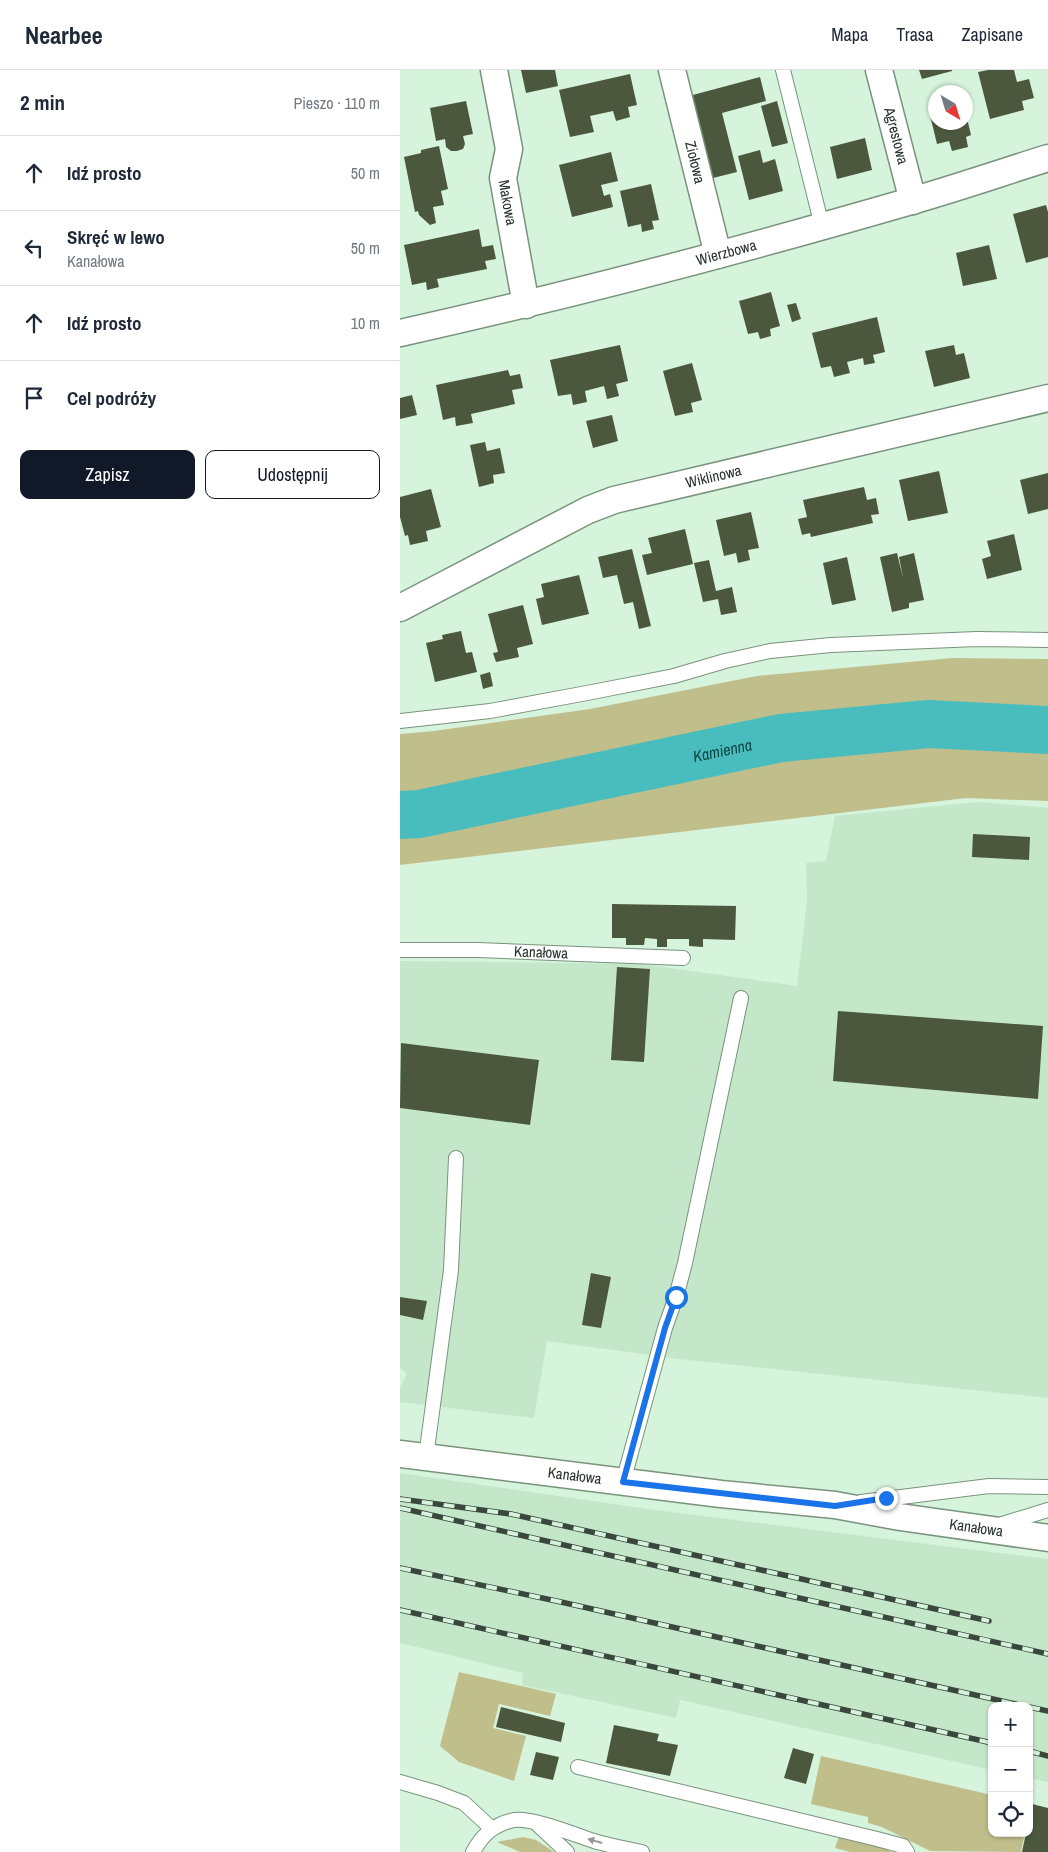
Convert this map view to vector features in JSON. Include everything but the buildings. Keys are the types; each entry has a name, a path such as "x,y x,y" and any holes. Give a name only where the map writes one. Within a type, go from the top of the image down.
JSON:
{"street":[{"name":"Makowa","path":"494,70 509,149 503,178 526,305"},
{"name":"Ziołowa","path":"672,70 718,255"},
{"name":"Agrestowa","path":"879,70 913,201"},
{"name":"Wierzbowa","path":"400,334 526,305 718,255 913,201 1048,158"},
{"name":"Wiklinowa","path":"400,608 588,510 614,500 1048,398"},
{"name":"Kanałowa","path":"400,1454 835,1506 984,1530 1048,1538"}],"lane":[{"path":"783,70 822,226"},
{"path":"400,722 490,711 587,694 674,676 725,661 770,651 840,645 977,639 1048,640"},
{"name":"Kanałowa","path":"400,950 478,950 683,958"},
{"path":"623,1482 665,1328 685,1263 741,998"},
{"path":"426,1457 451,1270 456,1158"},
{"path":"835,1506 906,1495 989,1486 1048,1487"},
{"path":"984,1530 1048,1510"},
{"path":"578,1768 877,1839 903,1846 907,1852"},
{"path":"400,1782 464,1803 491,1828"},
{"path":"473,1852 480,1839 491,1828 516,1820 536,1823 597,1842 642,1852"},
{"path":"536,1823 567,1852"}],"shaded area":[{"path":"953,658 1048,659 1048,801 966,798 400,865 400,734 590,709 757,676"},
{"path":"978,802 1048,808 1048,1398 679,1359 547,1341 534,1418 400,1402 400,1388 407,1374 400,1367 400,961 642,964 797,986 807,901 806,863 826,861 835,816"},
{"path":"400,1473 655,1510 1048,1559 1048,1782 1033,1779 1033,1702 988,1702 988,1769 680,1700 676,1718 522,1685 523,1673 400,1643"},
{"path":"459,1672 556,1694 550,1716 499,1704 493,1728 526,1736 514,1781 459,1762 440,1746"},
{"path":"821,1756 988,1794 988,1837 1024,1837 1021,1852 930,1851 882,1827 868,1823 868,1817 811,1804"},
{"path":"839,1836 885,1848 891,1852 850,1852 835,1848"},
{"path":"523,1837 536,1840 554,1852 520,1852 497,1842"}],"waterway":[{"name":"Kamienna","path":"400,815 419,814 781,738 929,724 1048,730"}],"railway":[{"path":"400,1499 511,1514 989,1621"},
{"path":"400,1508 1048,1654"},
{"path":"400,1568 561,1602 1006,1702"},
{"path":"400,1610 988,1742"},
{"path":"1033,1708 1048,1711"},
{"path":"1033,1752 1048,1756"}],"route":[{"path":"676,1297 665,1328 623,1482 835,1506 886,1498"}]}
